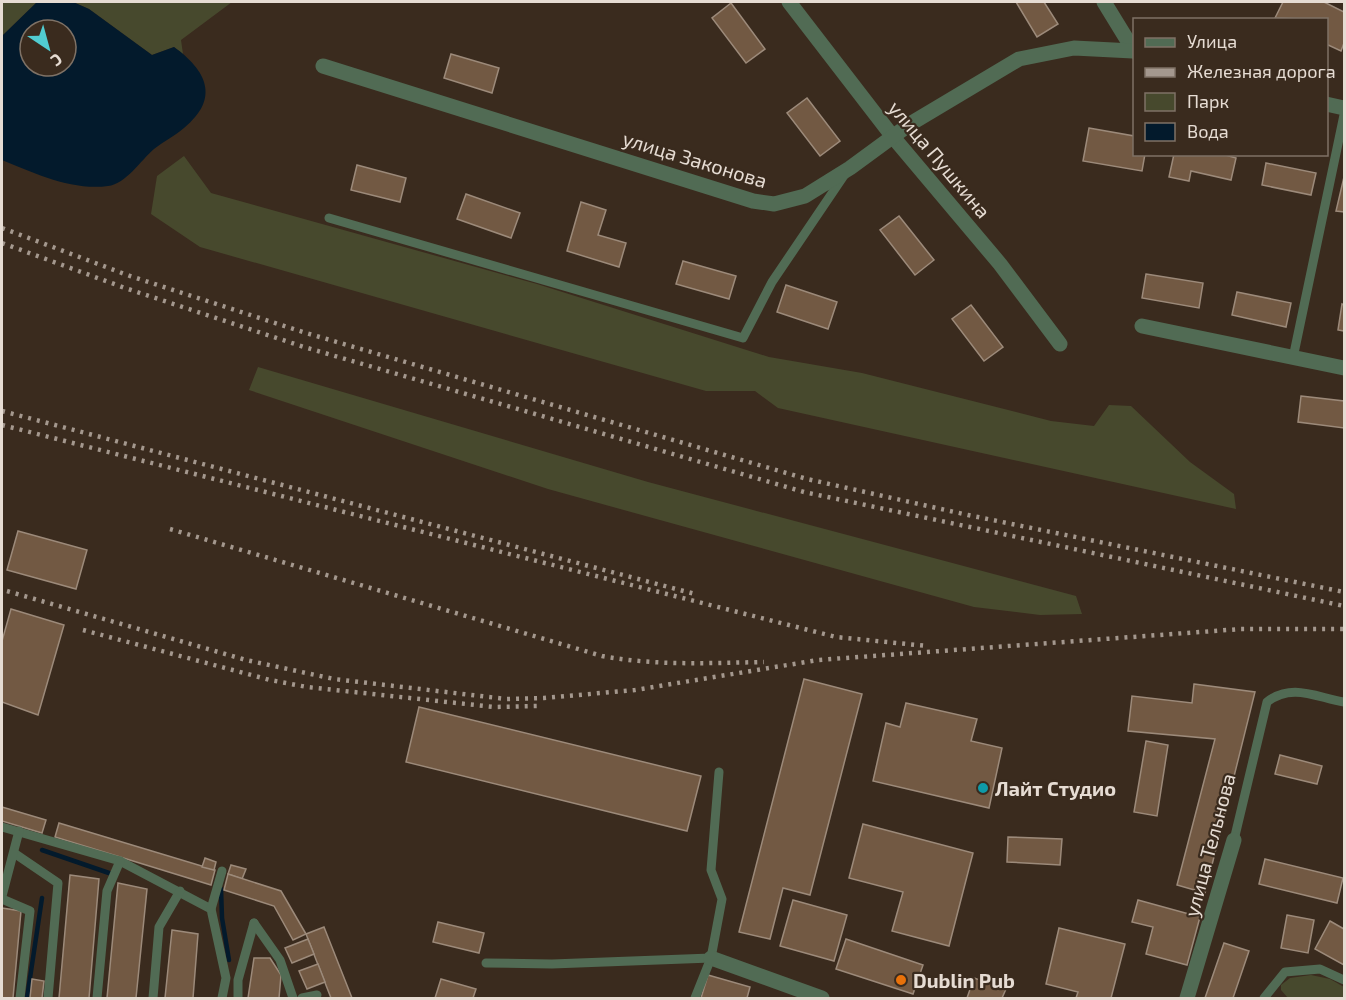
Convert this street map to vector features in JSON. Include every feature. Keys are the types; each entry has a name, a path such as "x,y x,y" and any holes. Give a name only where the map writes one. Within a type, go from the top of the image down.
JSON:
{"street":[{"name":"улица Пушкина","path":"789,2 893,137 1000,264 1060,344"},
{"path":"1104,2 1133,49"},
{"name":"улица Законова","path":"323,66 753,201 774,204 805,196 850,168 910,124 1019,59 1074,48 1133,51"},
{"path":"1328,104 1344,108"},
{"path":"1142,326 1344,368"},
{"name":"улица Тельнова","path":"1186,999 1234,840"},
{"path":"711,958 822,999"}],"lane":[{"path":"1293,358 1344,115"},
{"path":"329,218 743,338 772,282 850,168"},
{"name":"улица Тельнова","path":"1234,840 1268,702 1275,696 1304,692 1344,702"},
{"path":"695,999 711,958 722,898 711,870 719,772"},
{"path":"2,827 120,861 211,909"},
{"path":"19,831 2,897 30,911 20,999"},
{"path":"14,853 58,883 48,999"},
{"path":"97,999 107,891 120,861"},
{"path":"222,871 211,909 226,978 222,999"},
{"path":"153,999 159,927 180,891"},
{"path":"238,999 238,980 254,923 280,960 293,999"},
{"path":"486,963 552,964 711,958"},
{"path":"1264,999 1285,972 1320,969 1344,980"},
{"path":"226,978 238,980"},
{"path":"302,999 317,995"}],"green space":[{"path":"2,2 37,2 18,18 2,36"},
{"path":"73,2 232,2 181,40 183,54 174,47 152,55 89,9"},
{"path":"184,156 211,193 537,284 769,357 862,373 1051,421 1094,426 1109,405 1131,406 1190,462 1234,494 1236,509 778,408 755,391 706,391 200,247 151,214 157,176"},
{"path":"258,367 648,482 1076,596 1082,614 1040,615 974,607 548,489 249,390"},
{"path":"1311,975 1330,979 1344,987 1344,998 1288,998 1281,990 1281,985 1290,978"}],"water":[{"path":"37,2 73,2 89,9 152,55 174,47 194,65 205,85 206,95 203,106 196,117 177,134 154,149 127,176 115,184 81,186 40,175 2,160 2,36 18,20 18,78 78,78 78,18 21,18"}],"building":[{"path":"1016,2 1044,2 1058,24 1037,37"},
{"path":"1283,2 1324,2 1344,12 1344,43 1341,51 1328,45 1328,18 1275,18"},
{"path":"731,3 765,49 746,63 712,18"},
{"path":"451,54 499,68 492,93 444,78"},
{"path":"807,98 840,141 820,156 787,113"},
{"path":"1089,128 1133,136 1133,156 1145,156 1142,171 1083,161"},
{"path":"1174,156 1236,158 1231,180 1191,171 1189,181 1169,177"},
{"path":"1266,163 1316,173 1311,195 1262,185"},
{"path":"357,165 406,178 400,202 351,190"},
{"path":"1344,177 1344,212 1336,211"},
{"path":"466,194 520,213 511,238 457,219"},
{"path":"581,202 606,210 598,235 626,243 619,267 567,251"},
{"path":"899,216 934,260 915,275 880,230"},
{"path":"683,261 736,276 729,299 676,284"},
{"path":"1146,274 1203,283 1199,308 1142,298"},
{"path":"786,285 837,302 828,329 777,312"},
{"path":"1237,292 1291,303 1286,327 1232,315"},
{"path":"1342,304 1344,305 1344,331 1338,330"},
{"path":"971,305 1003,347 984,361 952,319"},
{"path":"1301,396 1344,401 1344,428 1298,422"},
{"path":"18,531 87,550 76,589 7,570"},
{"path":"11,609 64,625 38,715 2,702 2,641"},
{"path":"804,679 862,694 810,895 783,888 770,939 739,932"},
{"path":"1194,684 1255,692 1205,893 1177,885 1215,739 1128,731 1132,696 1192,703"},
{"path":"906,703 977,719 971,741 1002,748 989,808 873,781 886,723 900,727"},
{"path":"419,707 701,776 687,831 406,762"},
{"path":"1146,741 1168,745 1157,816 1134,812"},
{"path":"1280,755 1322,766 1317,784 1275,774"},
{"path":"2,807 46,820 42,833 2,821"},
{"path":"59,823 215,870 211,885 55,837"},
{"path":"863,824 973,853 949,946 892,931 903,892 849,878"},
{"path":"1008,837 1062,839 1060,865 1007,862"},
{"path":"205,858 216,862 214,870 202,867"},
{"path":"1265,859 1343,878 1337,903 1259,884"},
{"path":"231,865 246,869 242,879 228,874"},
{"path":"228,874 281,891 306,934 293,940 274,906 224,890"},
{"path":"70,875 99,879 89,998 59,998"},
{"path":"118,883 147,889 136,998 107,998"},
{"path":"793,900 847,915 834,961 780,946"},
{"path":"1138,900 1200,917 1187,965 1146,954 1153,927 1132,922"},
{"path":"2,908 21,911 13,998 2,998"},
{"path":"1287,915 1314,920 1308,953 1281,948"},
{"path":"1330,921 1344,929 1344,965 1315,949"},
{"path":"438,922 484,933 479,953 433,942"},
{"path":"324,927 352,998 331,998 306,934"},
{"path":"1059,928 1125,944 1111,998 1076,998 1078,992 1046,984"},
{"path":"172,930 198,934 193,998 165,998"},
{"path":"308,939 314,954 292,963 285,948"},
{"path":"846,939 923,965 913,994 836,969"},
{"path":"1224,943 1249,951 1233,998 1205,998"},
{"path":"254,958 270,958 281,975 279,998 248,998"},
{"path":"318,964 325,982 307,989 299,971"},
{"path":"708,975 750,987 747,998 701,998"},
{"path":"974,978 1006,989 1002,998 967,998"},
{"path":"32,979 44,981 42,998 30,998"},
{"path":"441,979 476,989 473,998 435,998"}],"waterway":[{"path":"42,850 109,873"},
{"path":"221,889 222,918 229,960"},
{"path":"27,998 42,898"}],"railway":[{"path":"2,228 130,276 306,333 807,479 968,515 1344,592"},
{"path":"2,243 125,288 304,347 804,492 1344,606"},
{"path":"2,411 695,594"},
{"path":"2,425 836,637 927,646"},
{"path":"170,529 602,656 662,663 764,662"},
{"path":"7,591 246,660 334,679 506,699 635,690 818,660 1241,629 1344,629"},
{"path":"83,630 270,680 307,687 494,707 538,706"}],"place":[{"name":"Лайт Студио","path":"983,788"},
{"name":"Dublin Pub","path":"901,980"}]}
